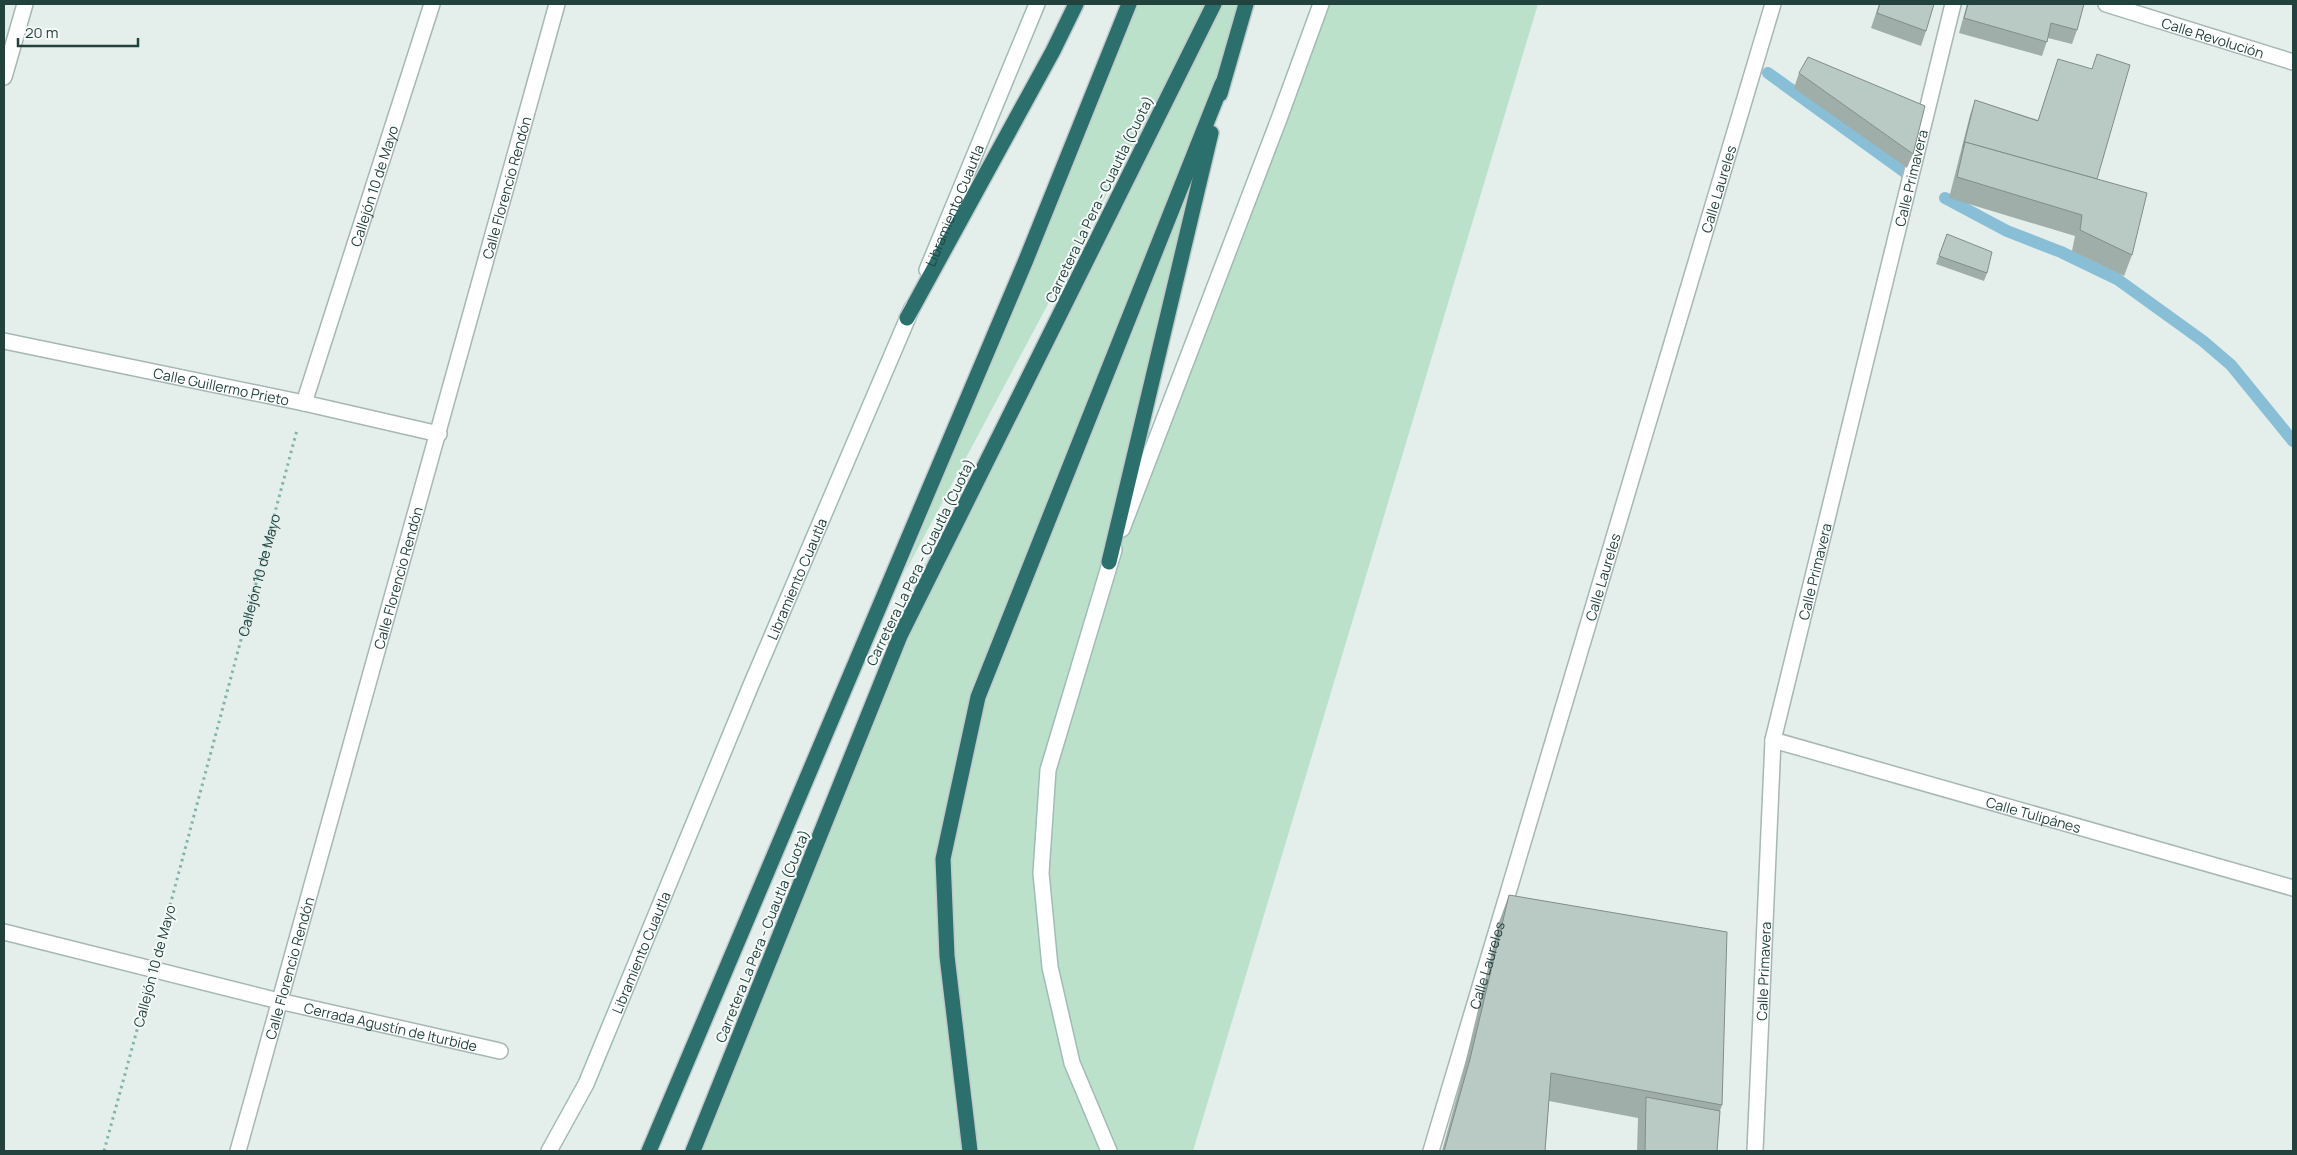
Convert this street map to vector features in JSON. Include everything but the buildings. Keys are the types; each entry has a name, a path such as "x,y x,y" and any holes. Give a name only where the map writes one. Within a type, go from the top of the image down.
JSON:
{"highway":[{"path":"907,318 1053,51 1076,4"},
{"name":"Carretera La Pera - Cuautla (Cuota)","path":"649,1151 1026,260 1129,4"},
{"name":"Carretera La Pera - Cuautla (Cuota)","path":"692,1151 900,636 1214,4"},
{"path":"1109,562 1222,84 1246,4"},
{"path":"970,1151 946,956 944,859 978,697 1222,84"}],"street":[{"path":"4,77 26,4"},
{"name":"Callejón 10 de Mayo","path":"304,403 432,4"},
{"name":"Calle Florencio Rendón","path":"238,1151 439,434 557,4"},
{"name":"Libramiento Cuautla","path":"549,1151 586,1084 755,675 907,318 1037,4"},
{"path":"1109,1151 1072,1063 1050,967 1040,873 1048,770 1109,562 1279,119 1320,4"},
{"name":"Calle Laureles","path":"1431,1151 1773,4"},
{"name":"Calle Primavera","path":"1756,1151 1774,740 1953,4"},
{"name":"Calle Revolución","path":"2106,4 2293,62"},
{"name":"Calle Guillermo Prieto","path":"4,341 304,403 439,434"},
{"name":"Calle Tulipánes","path":"1774,740 2293,888"},
{"name":"Cerrada Agustín de Iturbide","path":"4,932 279,1001 500,1050"}],"path":[{"name":"Callejón 10 de Mayo","path":"104,1151 304,403"}],"green space":[{"path":"1129,4 1208,4 904,574"},
{"path":"1219,4 1241,4 1105,566 1043,773 1045,971 1102,1151 698,1151 900,636"},
{"path":"1312,4 1538,4 1193,1151 1109,1151 1072,1063 1041,873 1048,770 1109,562"}],"waterway":[{"path":"1768,73 1913,178"},
{"path":"1945,198 2007,231 2061,252 2117,279 2203,341 2231,365 2293,441"}]}
